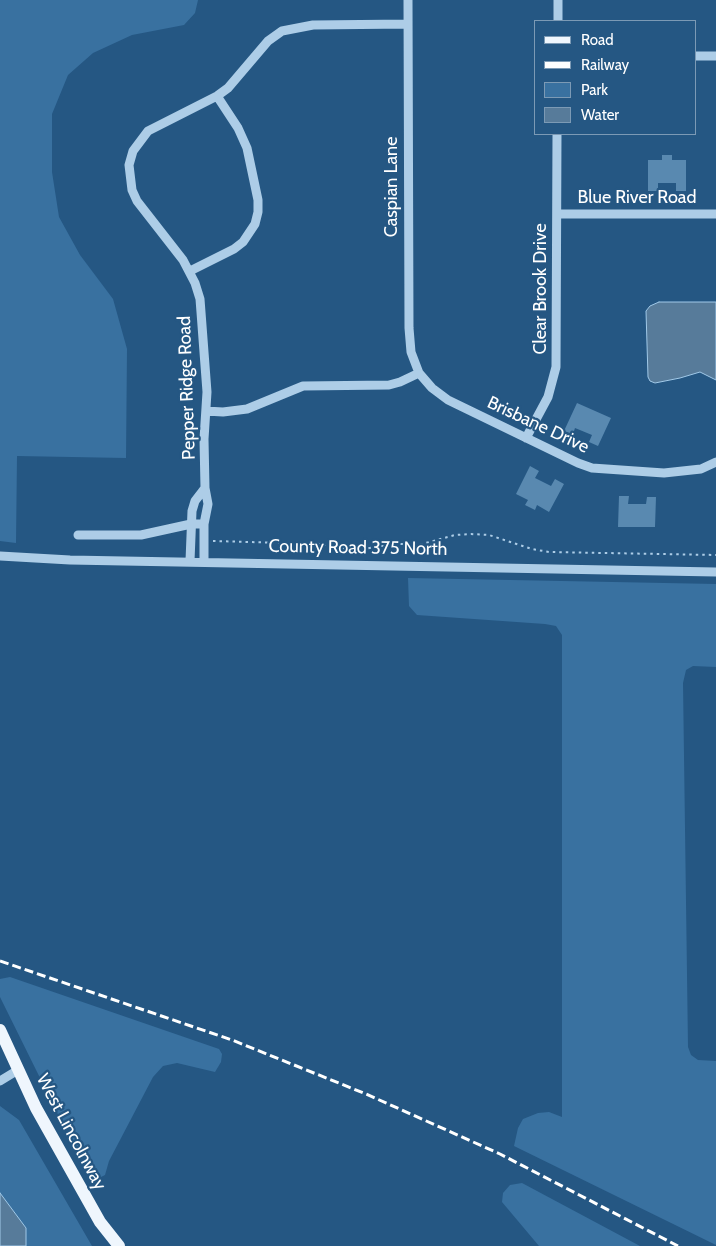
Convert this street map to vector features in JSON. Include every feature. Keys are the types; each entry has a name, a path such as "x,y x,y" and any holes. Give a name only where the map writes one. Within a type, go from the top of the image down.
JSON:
{"main road":[{"name":"West Lincolnway","path":"0,1030 36,1108 100,1222 119,1246"}],"street":[{"name":"Caspian Lane","path":"408,0 409,328 411,352 419,373"},
{"path":"558,0 558,20"},
{"name":"Pepper Ridge Road","path":"204,561 204,524 208,504 205,488 207,374 202,313 190,271 175,247 137,201 129,178 129,165 133,151 148,131 217,96 238,77 268,41 282,31 301,25 313,24 408,24"},
{"path":"696,56 716,56"},
{"path":"190,271 234,249 243,242 255,224 258,212 258,200 247,148 238,128 217,96"},
{"name":"Clear Brook Drive","path":"526,438 548,397 556,367 557,135"},
{"name":"Blue River Road","path":"557,214 716,214"},
{"path":"206,411 223,412 247,409 303,386 388,385 400,382 419,373"},
{"name":"Brisbane Drive","path":"419,373 432,388 448,400 578,463 610,471 682,472 701,468 716,462"},
{"name":"Pepper Ridge Road","path":"190,561 191,524 195,501 205,488"},
{"path":"78,534 141,535 191,524 204,524"},
{"name":"County Road 375 North","path":"0,556 70,560 716,572"},
{"path":"0,1081 18,1070"}],"path":[{"path":"204,541 322,544 364,550 392,544 422,544 455,535 471,534 490,536 532,550 549,552 716,556"}],"green space":[{"path":"0,0 198,0 195,13 184,25 132,35 93,53 68,75 52,114 52,172 59,217 80,255 113,299 127,349 126,458 17,456 16,543 0,541"},
{"path":"408,578 716,584 716,667 693,666 686,670 683,683 688,1047 691,1055 698,1060 716,1061 716,1245 514,1146 518,1128 523,1119 538,1113 549,1112 562,1117 562,635 556,626 545,624 417,615 409,606"},
{"path":"10,977 219,1049 222,1054 221,1062 215,1072 177,1063 163,1066 153,1077 109,1161 105,1175 99,1178 87,1173 0,997 0,979"},
{"path":"0,1106 19,1120 92,1246 26,1246 26,1228 0,1193"},
{"path":"522,1183 640,1246 539,1246 502,1202 503,1193 510,1185"}],"water":[{"path":"659,302 716,302 716,380 700,372 655,383 650,381 648,377 646,311 650,306"},
{"path":"0,1193 26,1228 26,1246 0,1246"}],"building":[{"path":"662,155 672,155 672,160 686,160 686,191 676,191 676,183 658,183 658,191 648,191 648,160 662,160"},
{"path":"577,403 611,418 598,446 589,442 592,435 575,428 573,434 564,431"},
{"path":"530,466 539,471 535,478 551,486 555,479 564,484 549,512 537,505 535,510 525,505 528,500 516,494"},
{"path":"619,496 629,496 628,504 646,504 647,497 656,497 655,527 618,527"}],"railway":[{"path":"0,961 232,1040 366,1094 500,1154 678,1246"}]}
